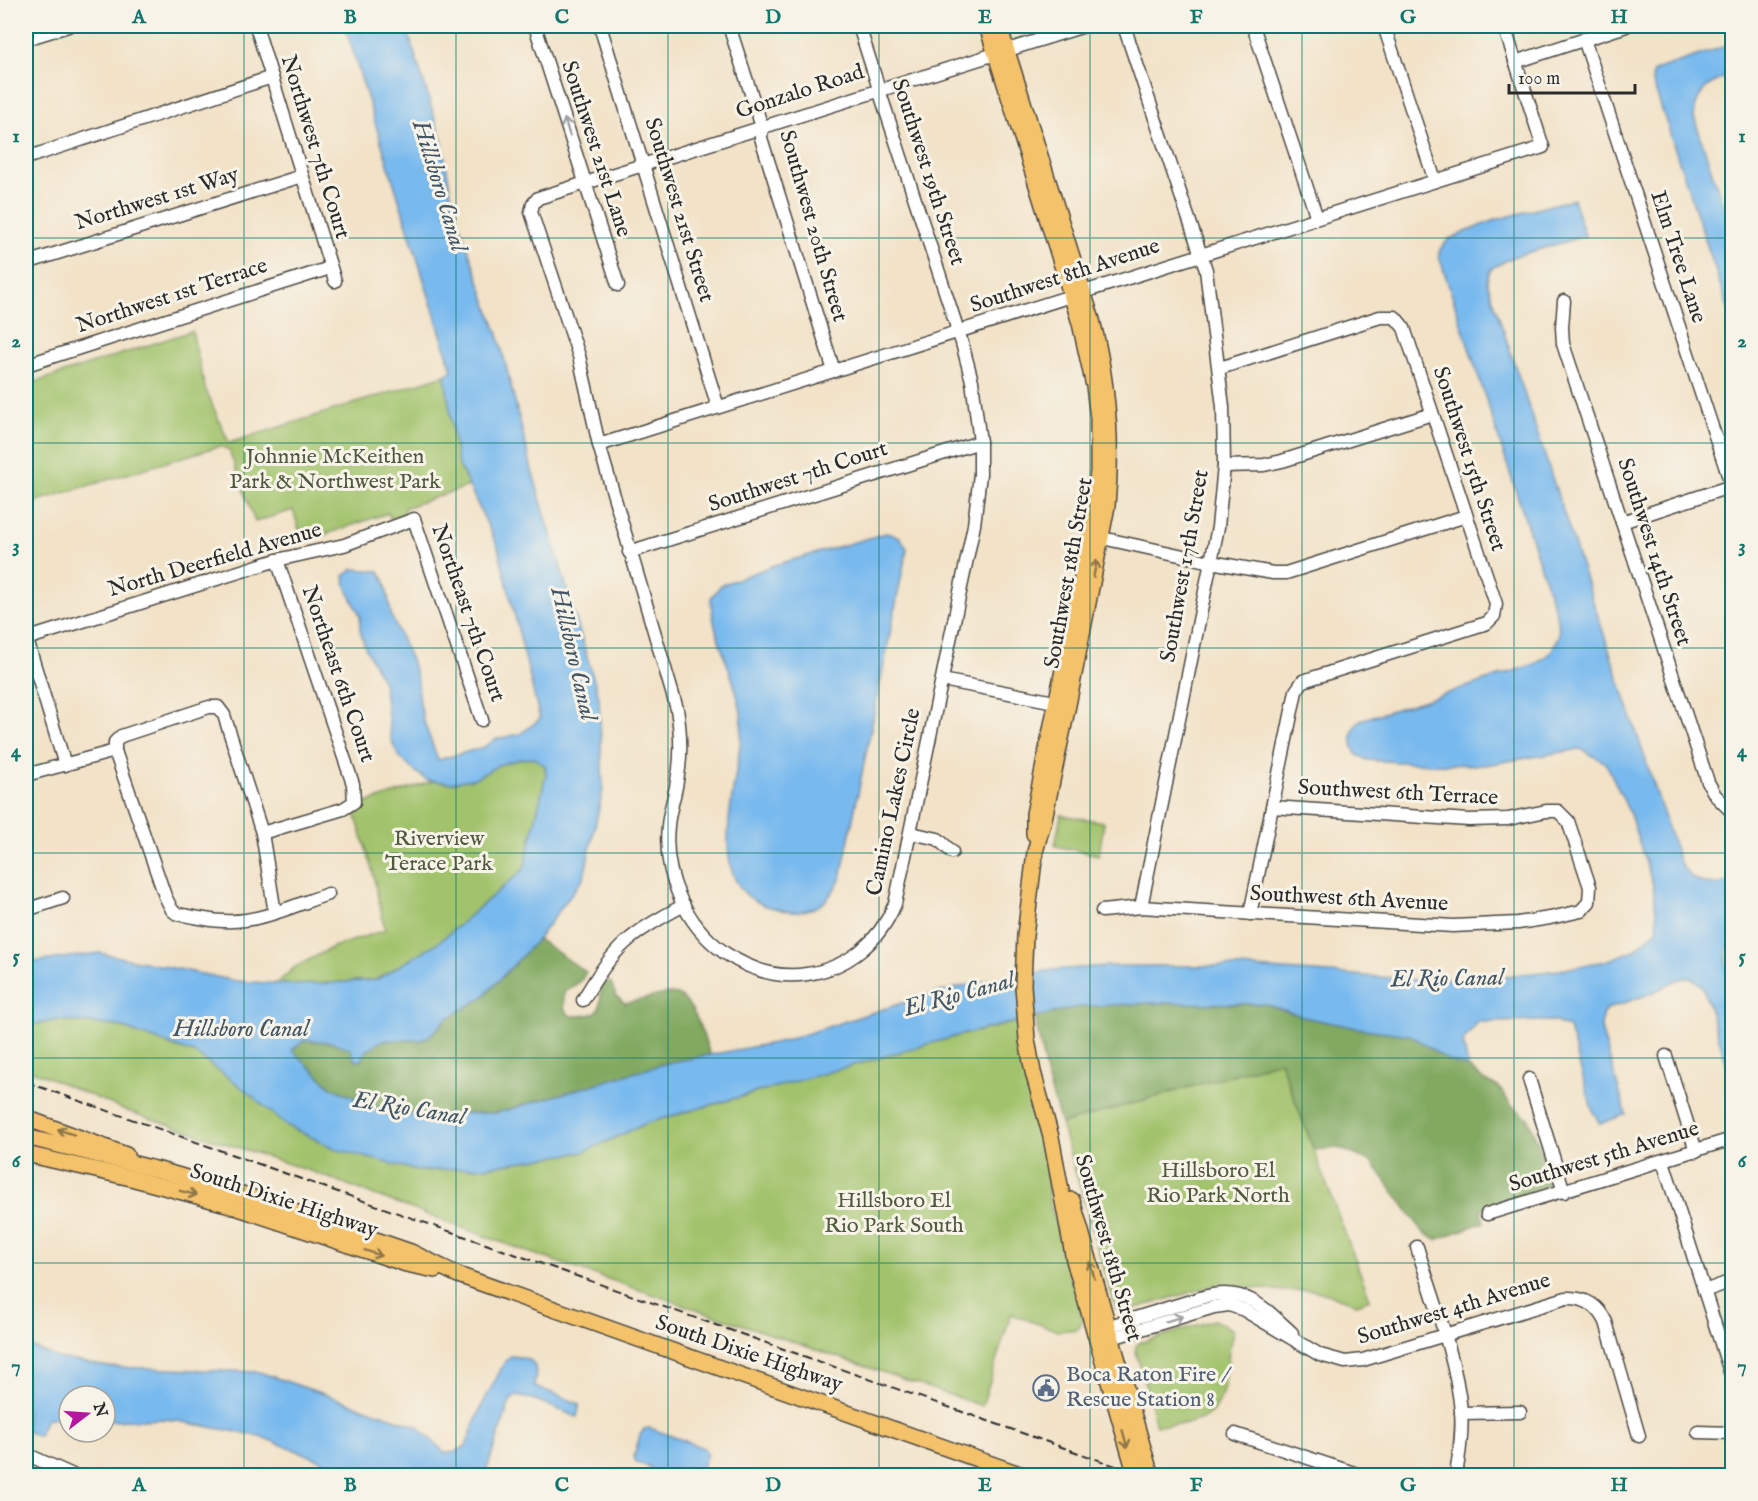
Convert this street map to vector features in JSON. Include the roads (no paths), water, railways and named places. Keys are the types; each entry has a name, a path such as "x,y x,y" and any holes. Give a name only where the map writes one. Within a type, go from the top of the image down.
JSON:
{"main road":[{"name":"Southwest 18th Street","path":"987,26 1001,51 1078,294 1100,352 1110,418 1110,473 1062,703 1035,852 1023,961 1024,1013 1033,1072 1051,1137 1063,1169 1136,1476"},
{"name":"Southwest 18th Street","path":"999,26 1001,51"},
{"path":"26,1118 115,1149 159,1170"},
{"path":"26,1137 159,1170"},
{"name":"South Dixie Highway","path":"26,1154 131,1178 223,1203 406,1264 458,1275"},
{"path":"131,1178 137,1174 159,1170"},
{"name":"South Dixie Highway","path":"159,1170 245,1195 411,1252 458,1275 1025,1476"},
{"name":"Southwest 18th Street","path":"1103,1334 1151,1476"}],"street":[{"path":"26,39 68,26"},
{"name":"Northwest 7th Court","path":"256,26 335,281"},
{"name":"Southwest 21st Lane","path":"535,26 618,285"},
{"name":"Southwest 21st Street","path":"600,26 718,407"},
{"name":"Southwest 20th Street","path":"729,26 762,127 761,138 834,370"},
{"name":"Southwest 19th Street","path":"859,26 958,331"},
{"name":"Gonzalo Road","path":"533,204 538,198 584,183 1084,26"},
{"name":"Southwest 17th Street","path":"1124,26 1206,270 1220,368 1223,407 1224,466 1218,528 1141,907"},
{"path":"1253,26 1317,218"},
{"path":"1384,26 1435,181"},
{"path":"1504,26 1515,62 1626,26"},
{"name":"Elm Tree Lane","path":"1584,39 1732,486"},
{"name":"Southwest 8th Avenue","path":"599,445 1543,147 1515,62"},
{"path":"26,158 272,77"},
{"name":"Northwest 1st Way","path":"26,263 302,176"},
{"name":"Camino Lakes Circle","path":"533,204 531,212 579,356 599,445 677,709 680,728 680,766 670,810 667,844 672,876 684,906 709,939 743,964 760,970 778,974 806,974 824,971 841,964 864,949 876,936 887,920 897,895 974,525 980,474 980,442 972,381 958,331"},
{"name":"Northwest 1st Terrace","path":"26,365 330,268"},
{"name":"Southwest 14th Street","path":"1564,302 1563,344 1708,782 1715,795 1729,809"},
{"name":"Southwest 15th Street","path":"1220,368 1380,317 1395,317 1404,328 1496,604 1494,616 1487,623 1303,681 1296,691 1272,807"},
{"path":"1224,466 1282,462 1432,414"},
{"name":"Southwest 7th Court","path":"629,552 980,442"},
{"path":"1622,522 1732,486"},
{"path":"1095,537 1273,573 1286,573 1466,516"},
{"name":"North Deerfield Avenue","path":"26,638 277,561 344,545 414,519"},
{"name":"Northeast 7th Court","path":"414,519 482,720"},
{"name":"Northeast 6th Court","path":"262,833 343,809 354,802 353,784 277,561"},
{"path":"26,638 65,765"},
{"path":"942,680 1062,703"},
{"path":"275,912 262,833 224,716 218,707 208,707 121,736 115,742 115,751 165,896 172,910 177,914 223,921 245,920 275,912 328,894"},
{"path":"26,775 115,751"},
{"path":"1250,914 1272,807"},
{"name":"Southwest 6th Terrace","path":"1272,807 1476,820 1508,819 1546,811 1558,811 1568,821 1590,887 1589,902"},
{"path":"910,833 938,839 952,852"},
{"path":"26,910 63,898"},
{"name":"Southwest 6th Avenue","path":"1102,911 1141,907 1420,925 1486,926 1561,916 1581,911 1589,902"},
{"path":"583,1000 598,974 618,948 643,928 684,906"},
{"path":"1666,1056 1696,1151"},
{"path":"1529,1079 1564,1192"},
{"name":"Southwest 5th Avenue","path":"1487,1214 1732,1139"},
{"path":"1663,1161 1732,1378"},
{"path":"1417,1247 1455,1375 1461,1413 1456,1476"},
{"path":"1704,1291 1732,1281"},
{"name":"Southwest 4th Avenue","path":"1103,1334 1220,1293 1233,1293 1320,1355 1345,1362 1363,1360 1575,1297 1597,1308 1606,1322 1639,1436"},
{"path":"1461,1413 1520,1412"},
{"path":"1698,1432 1732,1433"},
{"path":"1235,1434 1363,1476"},
{"path":"26,1454 75,1476"},
{"path":"143,1476 167,1476"}],"water":[{"path":"345,26 406,26 442,141 453,206 499,338 533,474 599,697 603,789 584,877 538,939 482,998 446,1019 432,1034 422,1040 383,1040 365,1052 362,1061 355,1060 350,1048 331,1042 305,1040 292,1050 331,1087 392,1115 497,1113 667,1063 784,1041 927,995 994,979 1053,970 1107,966 1222,966 1416,980 1506,976 1559,970 1606,961 1635,950 1658,929 1653,885 1630,814 1606,763 1581,749 1485,765 1367,760 1356,754 1352,745 1352,732 1360,720 1535,664 1551,652 1559,635 1558,620 1439,256 1440,249 1449,239 1492,221 1573,199 1585,236 1513,257 1492,268 1487,281 1679,861 1689,874 1702,882 1717,884 1732,879 1732,942 1727,949 1726,964 1732,986 1732,1081 1704,991 1697,981 1689,978 1678,979 1650,994 1607,1009 1602,1015 1601,1029 1626,1114 1600,1124 1592,1109 1569,1028 1554,1021 1478,1022 1463,1041 1468,1067 1449,1061 1410,1035 1357,1028 1308,1018 1265,1004 1152,1003 1078,1007 957,1036 647,1123 584,1152 485,1167 419,1171 338,1150 286,1125 240,1086 196,1054 118,1026 58,1020 32,1025 26,1030 26,963 100,953 236,981 298,985 376,980 439,942 524,869 546,775 545,766 534,758 520,759 499,765 476,778 451,783 427,780 412,769 398,755 391,739 383,682 365,647 360,630 360,615 346,587 344,576 353,569 379,571 385,582 392,618 411,660 418,682 423,719 438,760 484,747 496,739 520,734 540,719 498,547 457,461 445,375 452,370"},
{"path":"1732,44 1732,74 1710,84 1705,89 1698,100 1694,117 1732,233 1732,320 1652,80 1653,72 1658,69"},
{"path":"886,533 900,537 907,549 841,878 825,902 814,908 794,912 770,907 747,895 734,876 728,851 729,822 741,736 741,713 715,627 711,598 721,585 775,565"},
{"path":"26,1345 58,1358 110,1367 259,1372 417,1426 445,1453 456,1452 466,1446 481,1407 506,1360 511,1356 525,1358 533,1364 536,1372 534,1386 580,1404 577,1417 533,1399 516,1396 510,1401 485,1475 346,1475 318,1459 259,1436 166,1419 117,1421 117,1384 57,1384 57,1418 47,1418 38,1436 26,1431"},
{"path":"650,1428 704,1448 707,1454 699,1475 657,1475 650,1467 636,1462 634,1457 640,1435 644,1429"}],"railway":[{"path":"26,1082 1144,1476"}],"place":[{"name":"Boca Raton Fire / Rescue Station 8","path":"1046,1388"}],"water label":[{"name":"Hillsboro Canal","path":"439,186"},
{"name":"Hillsboro Canal","path":"573,654"},
{"name":"El Rio Canal","path":"1447,979"},
{"name":"El Rio Canal","path":"959,995"},
{"name":"Hillsboro Canal","path":"241,1029"},
{"name":"El Rio Canal","path":"409,1109"}],"park label":[{"name":"Johnnie McKeithen Park & Northwest Park","path":"335,470"},
{"name":"Riverview Terace Park","path":"439,852"},
{"name":"Hillsboro El Rio Park North","path":"1218,1184"},
{"name":"Hillsboro El Rio Park South","path":"894,1214"}]}
